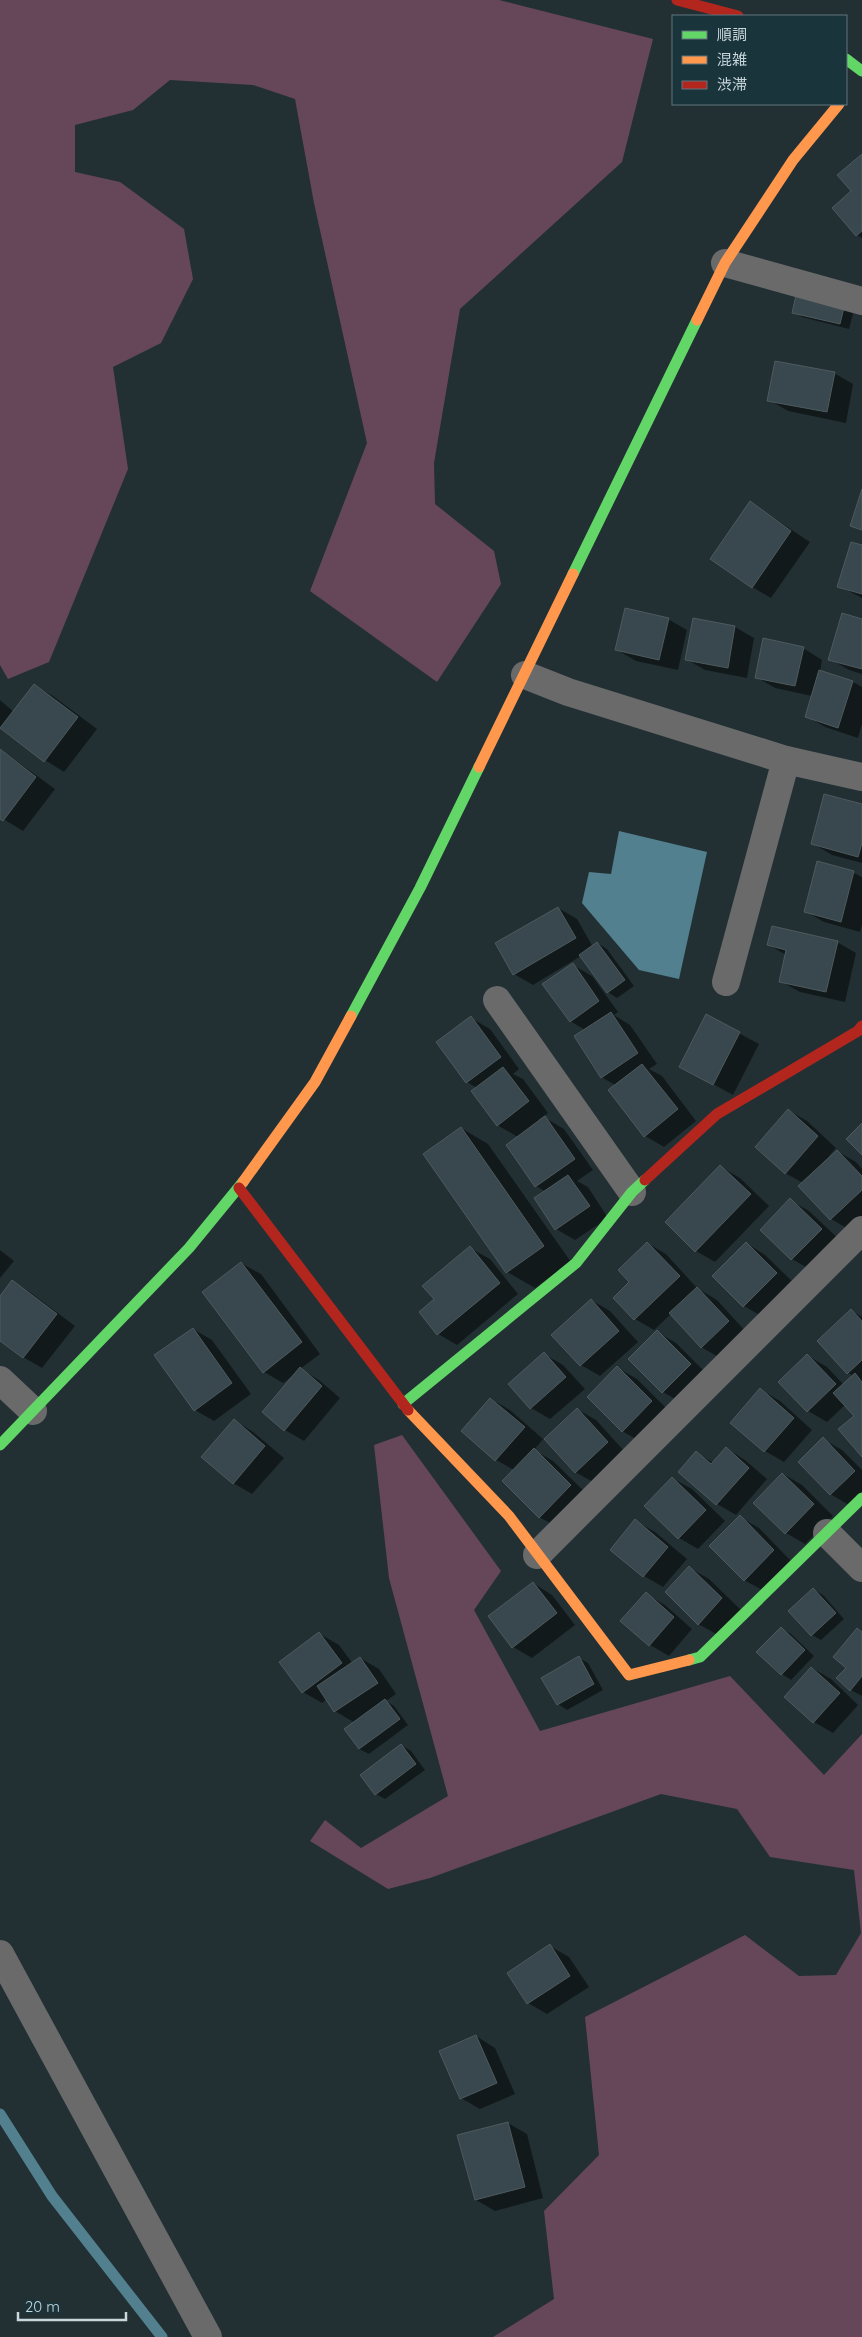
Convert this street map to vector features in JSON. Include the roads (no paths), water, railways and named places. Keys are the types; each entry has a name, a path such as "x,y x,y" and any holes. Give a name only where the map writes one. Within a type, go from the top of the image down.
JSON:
{"street":[{"path":"677,0 734,15"},
{"path":"847,60 862,72"},
{"path":"0,1445 189,1248 238,1188 315,1082 420,888 725,263 793,160 838,105"},
{"path":"725,263 862,301"},
{"path":"525,675 568,692 786,760 862,777"},
{"path":"726,982 786,760"},
{"path":"497,1000 632,1192"},
{"path":"403,1404 576,1263 632,1192 716,1114 861,1030"},
{"path":"238,1188 403,1404 509,1516 630,1675 700,1657 862,1498"},
{"path":"537,1555 862,1230"},
{"path":"0,1380 33,1411"},
{"path":"826,1533 862,1568"},
{"path":"0,1954 208,2337"}],"water":[{"path":"619,831 707,852 679,979 639,970 582,903 589,872 611,874"}],"waterway":[{"path":"0,2114 52,2196 162,2337"}]}
